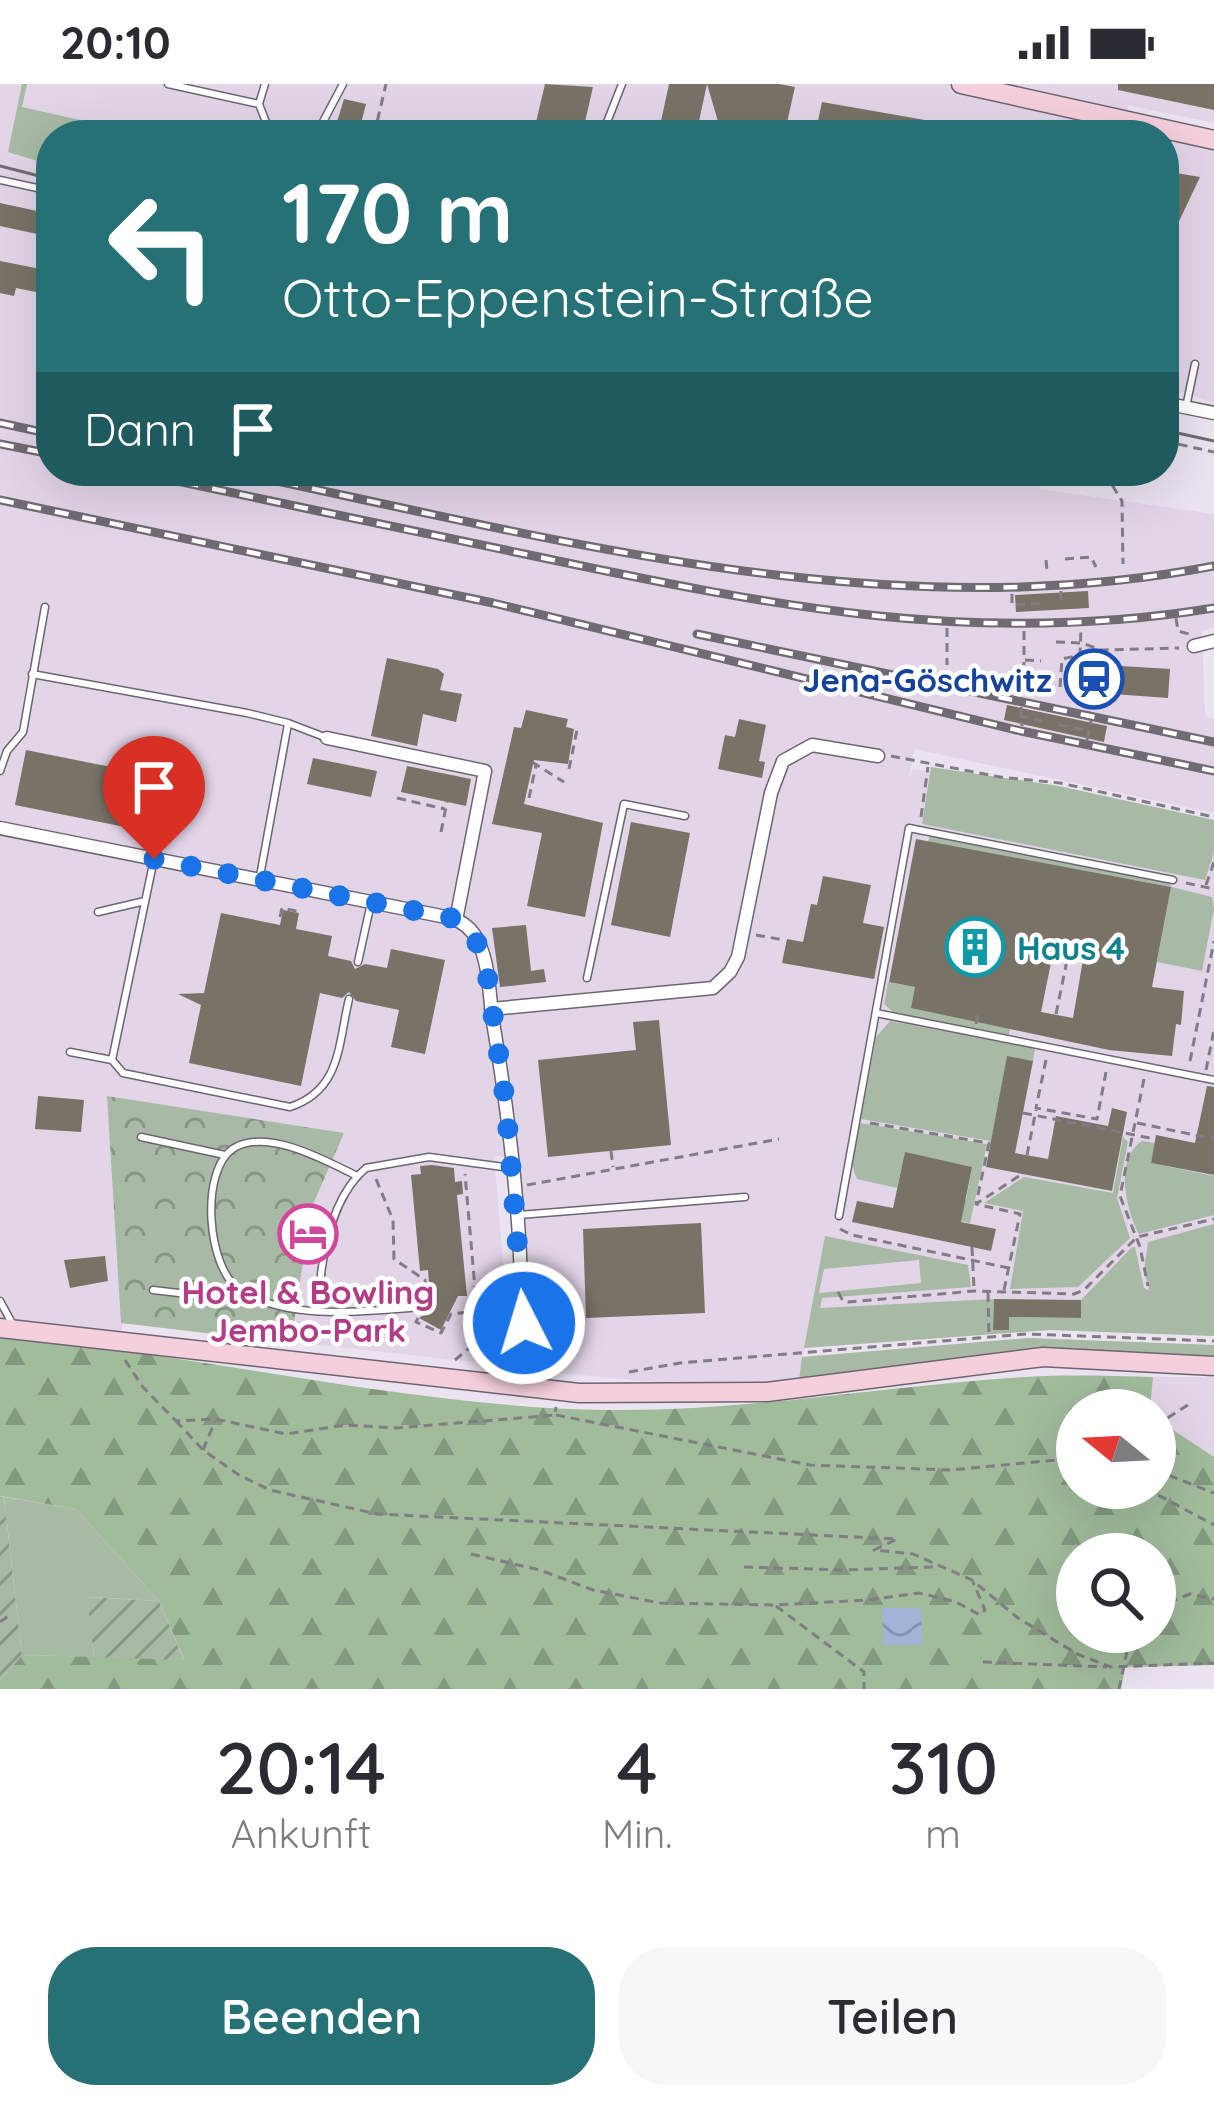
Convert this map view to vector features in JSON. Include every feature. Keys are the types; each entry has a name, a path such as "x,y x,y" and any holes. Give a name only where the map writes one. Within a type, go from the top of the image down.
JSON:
{"street":[{"path":"973,85 1095,120"},
{"path":"1179,135 1214,140"},
{"path":"1179,406 1214,413"},
{"path":"1194,646 1214,641"},
{"path":"327,738 485,771 456,920"},
{"path":"491,1009 713,988 730,972 739,952 771,793 783,761 812,745 878,757"},
{"path":"0,828 456,920 473,933 482,951 506,1106 524,1323 519,1389"},
{"path":"7,1328 557,1391 767,1392 1043,1357 1214,1366"}],"lane":[{"path":"168,84 259,104"},
{"path":"265,84 259,104 265,120"},
{"path":"324,120 343,84"},
{"path":"608,120 622,84"},
{"path":"0,181 36,188"},
{"path":"1186,407 1196,364"},
{"path":"0,772 7,751 23,732 45,608"},
{"path":"32,674 288,723 327,738"},
{"path":"259,880 288,723"},
{"path":"587,978 623,804 685,816"},
{"path":"839,1216 909,828 1173,880"},
{"path":"112,1060 154,859"},
{"path":"98,912 145,901"},
{"path":"358,962 371,903"},
{"path":"70,1052 112,1060 123,1073 290,1107 316,1095 329,1080 349,999"},
{"path":"876,1013 1214,1080"},
{"path":"141,1137 227,1155"},
{"path":"357,1176 284,1145 245,1144 227,1155 215,1182 213,1246 224,1276 245,1293 282,1305 319,1310 423,1307"},
{"path":"319,1310 326,1247 357,1176 370,1167 429,1157 511,1168"},
{"path":"515,1216 745,1197"},
{"path":"153,1289 231,1299 245,1293"},
{"path":"0,1301 7,1328"}],"path":[{"path":"378,120 386,84"},
{"path":"1179,444 1214,452"},
{"path":"1113,486 1122,501 1124,564"},
{"path":"1065,559 1091,556 1096,567"},
{"path":"1046,560 1047,571"},
{"path":"1061,591 1061,602"},
{"path":"1012,594 1012,604 1046,603"},
{"path":"1056,642 1101,650 1194,646 1188,631 1178,631 1176,618"},
{"path":"946,628 947,665"},
{"path":"1060,687 1062,658 1080,655 1081,628"},
{"path":"1024,631 1024,680"},
{"path":"1024,660 1041,661"},
{"path":"1021,707 1022,726"},
{"path":"1018,716 1042,721"},
{"path":"1087,740 1091,721"},
{"path":"569,769 578,725"},
{"path":"1059,725 1089,731"},
{"path":"878,757 887,754 1000,777 1060,783 1214,817"},
{"path":"530,798 534,763 564,782"},
{"path":"919,830 929,763"},
{"path":"397,799 446,805 441,832"},
{"path":"1206,887 1214,862"},
{"path":"1173,880 1214,889"},
{"path":"292,910 294,900"},
{"path":"280,917 282,908 301,912"},
{"path":"753,934 784,940"},
{"path":"1187,1075 1214,941"},
{"path":"1056,1014 1070,946"},
{"path":"1204,1078 1214,1030"},
{"path":"1027,1155 1049,1046"},
{"path":"1036,1108 1096,1119 1109,1059"},
{"path":"1147,1066 1120,1196 1148,1286"},
{"path":"1023,1113 1155,1139"},
{"path":"1084,1127 1086,1117"},
{"path":"856,1121 988,1143 976,1204"},
{"path":"1135,1122 1214,1139"},
{"path":"513,1188 779,1138"},
{"path":"611,1151 613,1170"},
{"path":"370,1167 394,1220 394,1259 425,1280 427,1298 416,1322 441,1333 451,1314 468,1312 476,1300 466,1180 469,1161"},
{"path":"976,1204 1022,1174"},
{"path":"976,1204 1020,1214 1004,1292"},
{"path":"839,1216 844,1232 1009,1268"},
{"path":"838,1292 848,1302 974,1291 1084,1291 1136,1237 1214,1219"},
{"path":"972,1247 974,1291"},
{"path":"988,1292 989,1338"},
{"path":"444,1365 483,1340 510,1294"},
{"path":"629,1372 680,1363 1027,1334 1214,1341"},
{"path":"111,1339 142,1386 203,1450 270,1490 377,1514 897,1538 874,1550 913,1554 973,1580 1018,1618 1077,1654 1112,1667"},
{"path":"555,1415 557,1391"},
{"path":"1176,1413 1191,1403"},
{"path":"176,1421 215,1419 286,1434 346,1425 397,1428 555,1415 810,1465 951,1470 1056,1460"},
{"path":"203,1450 215,1419"},
{"path":"1176,1478 1214,1493"},
{"path":"1176,1505 1214,1526"},
{"path":"470,1555 540,1570 592,1590 660,1603 775,1606 919,1593 956,1602 980,1615 986,1610 973,1580"},
{"path":"744,1567 936,1567"},
{"path":"1176,1600 1190,1594 1214,1599"},
{"path":"775,1606 864,1672 864,1689"},
{"path":"0,1622 10,1615"},
{"path":"1119,1689 1126,1653"},
{"path":"983,1662 1112,1667 1214,1663"}],"shaded area":[{"path":"0,84 1214,84 1214,123 1128,105 1127,120 36,120 36,486 1041,486 1039,489 1214,514 1214,627 1202,631 1205,716 1214,719 1214,813 914,749 909,779 913,769 1214,823 1214,1336 1050,1330 805,1348 798,1379 757,1385 559,1373 540,1363 531,1346 514,1158 494,1156 508,1322 502,1352 482,1363 122,1323 122,1332 0,1320"},
{"path":"1179,142 1214,150 1214,404 1182,391 1179,395"},
{"path":"1153,1377 1214,1377 1214,1457 1176,1432 1176,1389 1152,1389"}],"green space":[{"path":"22,84 27,84 22,107 80,120 36,120 36,160 8,152"},
{"path":"931,767 1059,786 1214,820 1214,853 1205,880 922,824"},
{"path":"930,835 1168,882 1212,897 1202,971 1157,962 1171,887 928,842"},
{"path":"888,982 915,987 912,1007 1010,1028 1009,1035 894,1013 884,1004"},
{"path":"890,1021 1035,1048 1033,1061 1007,1057 991,1141 861,1119 876,1037"},
{"path":"107,1096 344,1133 311,1209 291,1343 121,1323"},
{"path":"860,1123 987,1144 970,1223 944,1218 942,1195 966,1200 972,1167 905,1153 897,1188 857,1179 852,1165"},
{"path":"1123,1137 1128,1142 1117,1198 1130,1238 1078,1287 1010,1289 1023,1211 984,1203 1024,1177 1113,1193"},
{"path":"1142,1141 1155,1143 1151,1163 1214,1176 1214,1215 1139,1234 1127,1198 1125,1172 1133,1149"},
{"path":"1214,1224 1214,1336 1050,1330 804,1348 825,1236 968,1265 971,1287 822,1298 820,1308 994,1299 993,1329 1009,1317 1081,1318 1081,1300 1132,1247 1144,1288 1149,1290 1144,1270 1148,1242","holes":["919,1260 921,1283 819,1293 824,1269"]},
{"path":"0,1338 152,1355 455,1400 607,1410 716,1407 1044,1376 1153,1377 1152,1389 1056,1389 1056,1509 1176,1509 1176,1432 1214,1457 1214,1665 1125,1667 1121,1689 0,1689 0,1681 22,1655 184,1659 159,1601 76,1509 0,1496"},
{"path":"1028,1338 1214,1345 1214,1358 1009,1351 799,1379 802,1357"},
{"path":"0,1496 4,1497 22,1655 0,1681"},
{"path":"4,1497 76,1509 159,1601 88,1597 94,1657 22,1655"},
{"path":"87,1597 159,1601 184,1660 94,1657"}],"water":[{"path":"882,1608 921,1608 922,1645 883,1645"}],"building":[{"path":"545,84 593,87 585,120 537,120"},
{"path":"669,84 707,84 699,120 661,120"},
{"path":"707,84 795,87 788,120 718,120"},
{"path":"1118,84 1214,84 1214,110 1118,90"},
{"path":"344,99 366,104 362,120 338,120"},
{"path":"822,102 925,120 818,120"},
{"path":"1179,174 1200,177 1179,221"},
{"path":"0,203 36,211 36,234 0,226"},
{"path":"0,261 36,268 36,292 16,288 14,296 0,293"},
{"path":"1088,591 1089,608 1016,612 1015,595"},
{"path":"387,658 444,674 440,690 462,694 456,722 423,714 417,746 371,736"},
{"path":"1072,663 1170,669 1168,698 1070,687"},
{"path":"1007,705 1107,726 1104,742 1004,720"},
{"path":"526,710 568,719 566,727 574,729 568,764 534,760 524,804 603,823 585,917 527,906 542,833 492,824 514,727 521,728"},
{"path":"739,719 766,725 759,761 765,762 762,778 718,769 725,735 735,737"},
{"path":"26,750 141,773 130,828 15,805"},
{"path":"313,758 377,771 371,797 307,784"},
{"path":"407,766 471,779 466,806 401,792"},
{"path":"631,822 690,833 670,937 611,925"},
{"name":"Haus 4","path":"916,839 1171,887 1152,987 1184,991 1172,1056 1109,1050 911,1008 915,987 889,982","holes":["1055,943 1085,948 1073,1018 1041,1012"]},
{"path":"823,876 871,885 863,923 884,927 874,979 782,963 787,939 803,942"},
{"path":"283,910 299,913 296,929 332,936 328,956 351,961 355,969 365,964 387,968 391,949 445,960 425,1054 391,1047 399,1010 356,1001 349,992 342,998 320,993 301,1086 189,1063 201,1005 178,994 204,993 221,913 280,925"},
{"path":"526,925 531,971 544,969 546,982 500,987 492,928"},
{"path":"659,1020 671,1145 548,1157 538,1060 636,1050 633,1022"},
{"path":"1007,1056 1033,1061 1015,1153 1048,1159 1056,1116 1108,1126 1112,1108 1127,1112 1112,1191 986,1167"},
{"path":"1207,1086 1214,1087 1214,1175 1151,1163 1156,1135 1195,1143"},
{"path":"38,1096 84,1100 81,1132 35,1129"},
{"path":"905,1152 972,1167 961,1222 996,1229 991,1251 852,1222 857,1201 893,1208"},
{"path":"420,1166 454,1168 455,1182 462,1181 463,1194 457,1195 467,1296 458,1296 441,1330 419,1318 429,1311 430,1297 428,1270 420,1271 411,1175 421,1174"},
{"path":"701,1223 705,1313 586,1318 583,1229"},
{"path":"105,1256 108,1281 70,1288 64,1260"},
{"path":"994,1299 1081,1300 1081,1318 1009,1317 1009,1330 993,1330"}],"tram line":[{"path":"0,166 36,175"},
{"path":"1179,433 1214,441"}],"railway":[{"path":"0,423 36,431"},
{"path":"0,444 36,451"},
{"path":"201,486 625,575 874,616 1041,623 1214,608"},
{"path":"300,486 596,547 843,582 967,588 1090,583 1214,566"},
{"path":"0,500 493,603 1021,731 1214,771"},
{"path":"697,634 1214,742"}],"place":[{"name":"Jena-Göschwitz","path":"1094,679"},
{"name":"Haus 4","path":"975,947"},
{"name":"Hotel & Bowling Jembo-Park","path":"308,1234"}],"route":[{"path":"154,859 452,918 473,933 486,966 506,1106 524,1323"}]}
